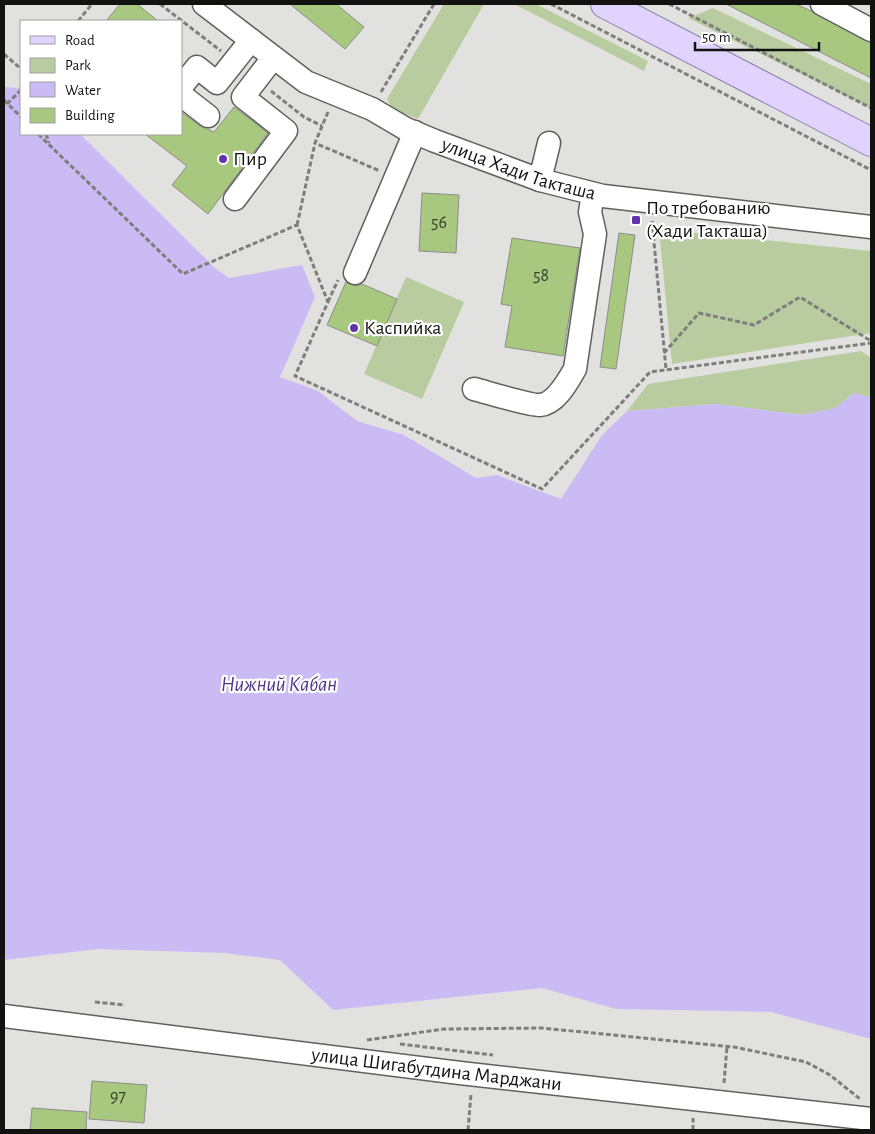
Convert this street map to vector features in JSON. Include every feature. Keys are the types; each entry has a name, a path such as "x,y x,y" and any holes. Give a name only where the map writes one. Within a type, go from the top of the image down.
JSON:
{"main road":[{"path":"605,4 871,142"}],"street":[{"name":"улица Хади Такташа","path":"204,4 306,82 372,110 415,132 494,164 540,180 593,194 871,227"},
{"path":"822,4 871,30"},
{"path":"182,86 198,67 217,82 230,59 251,40"},
{"path":"235,199 286,130 243,97 273,58"},
{"path":"182,96 208,116"},
{"path":"355,273 415,132"},
{"path":"540,180 549,143"},
{"path":"474,388 540,406 553,400 575,369 594,244 595,234 590,212 593,194"},
{"name":"улица Шигабутдина Марджани","path":"4,1016 460,1073 866,1117"}],"path":[{"path":"79,20 92,4"},
{"path":"160,4 180,20"},
{"path":"381,93 434,4"},
{"path":"550,4 871,170"},
{"path":"669,4 871,108"},
{"path":"182,21 230,59"},
{"path":"4,54 20,69"},
{"path":"256,79 304,117 322,126"},
{"path":"7,104 20,91"},
{"path":"4,100 20,117"},
{"path":"328,112 315,143 297,225 328,302 295,376 542,489 650,372 871,342"},
{"path":"39,135 183,274 297,225"},
{"path":"46,135 49,145"},
{"path":"315,143 386,174"},
{"path":"651,202 666,369"},
{"path":"664,353 699,313 754,325 800,297 871,342"},
{"path":"95,1002 125,1005"},
{"path":"367,1040 444,1029 542,1028 727,1047 806,1062 830,1075 866,1117"},
{"path":"724,1083 727,1047"},
{"path":"460,1073 471,1095 468,1130"}],"green space":[{"path":"444,4 484,4 418,119 393,109 387,99"},
{"path":"514,4 536,4 648,61 644,71"},
{"path":"713,8 871,84 871,108 688,18"},
{"path":"659,229 871,251 871,333 672,364"},
{"path":"406,277 464,302 422,399 364,374"},
{"path":"861,351 871,358 871,398 854,393 835,408 802,415 715,404 627,411 648,384"}],"water":[{"name":"Нижний Кабан","path":"4,87 20,88 20,135 81,135 215,268 229,278 302,265 315,297 280,377 318,391 357,421 404,435 476,478 497,475 561,499 602,435 627,411 715,404 802,415 835,408 854,393 871,398 871,1039 771,1012 616,1009 542,988 333,1010 280,960 225,953 98,949 4,960"}],"building":[{"path":"120,4 137,4 157,20 107,20"},
{"path":"290,4 336,4 364,27 345,49"},
{"path":"726,4 796,4 811,11 871,43 871,78"},
{"name":"Пир","path":"234,107 268,133 208,214 172,185 187,166 146,135 182,135 182,113 200,126 214,132"},
{"path":"422,193 459,195 456,253 419,251"},
{"path":"619,233 635,235 616,369 600,367"},
{"path":"512,238 580,248 563,356 505,347 512,306 501,304"},
{"path":"346,282 356,286 362,284 397,299 377,346 327,325"},
{"path":"92,1081 147,1085 144,1123 89,1119"},
{"path":"32,1108 87,1112 86,1130 30,1130"}],"place":[{"name":"Пир","path":"223,159"},
{"name":"По требованию (Хади Такташа)","path":"636,220"},
{"name":"Каспийка","path":"354,328"}]}
